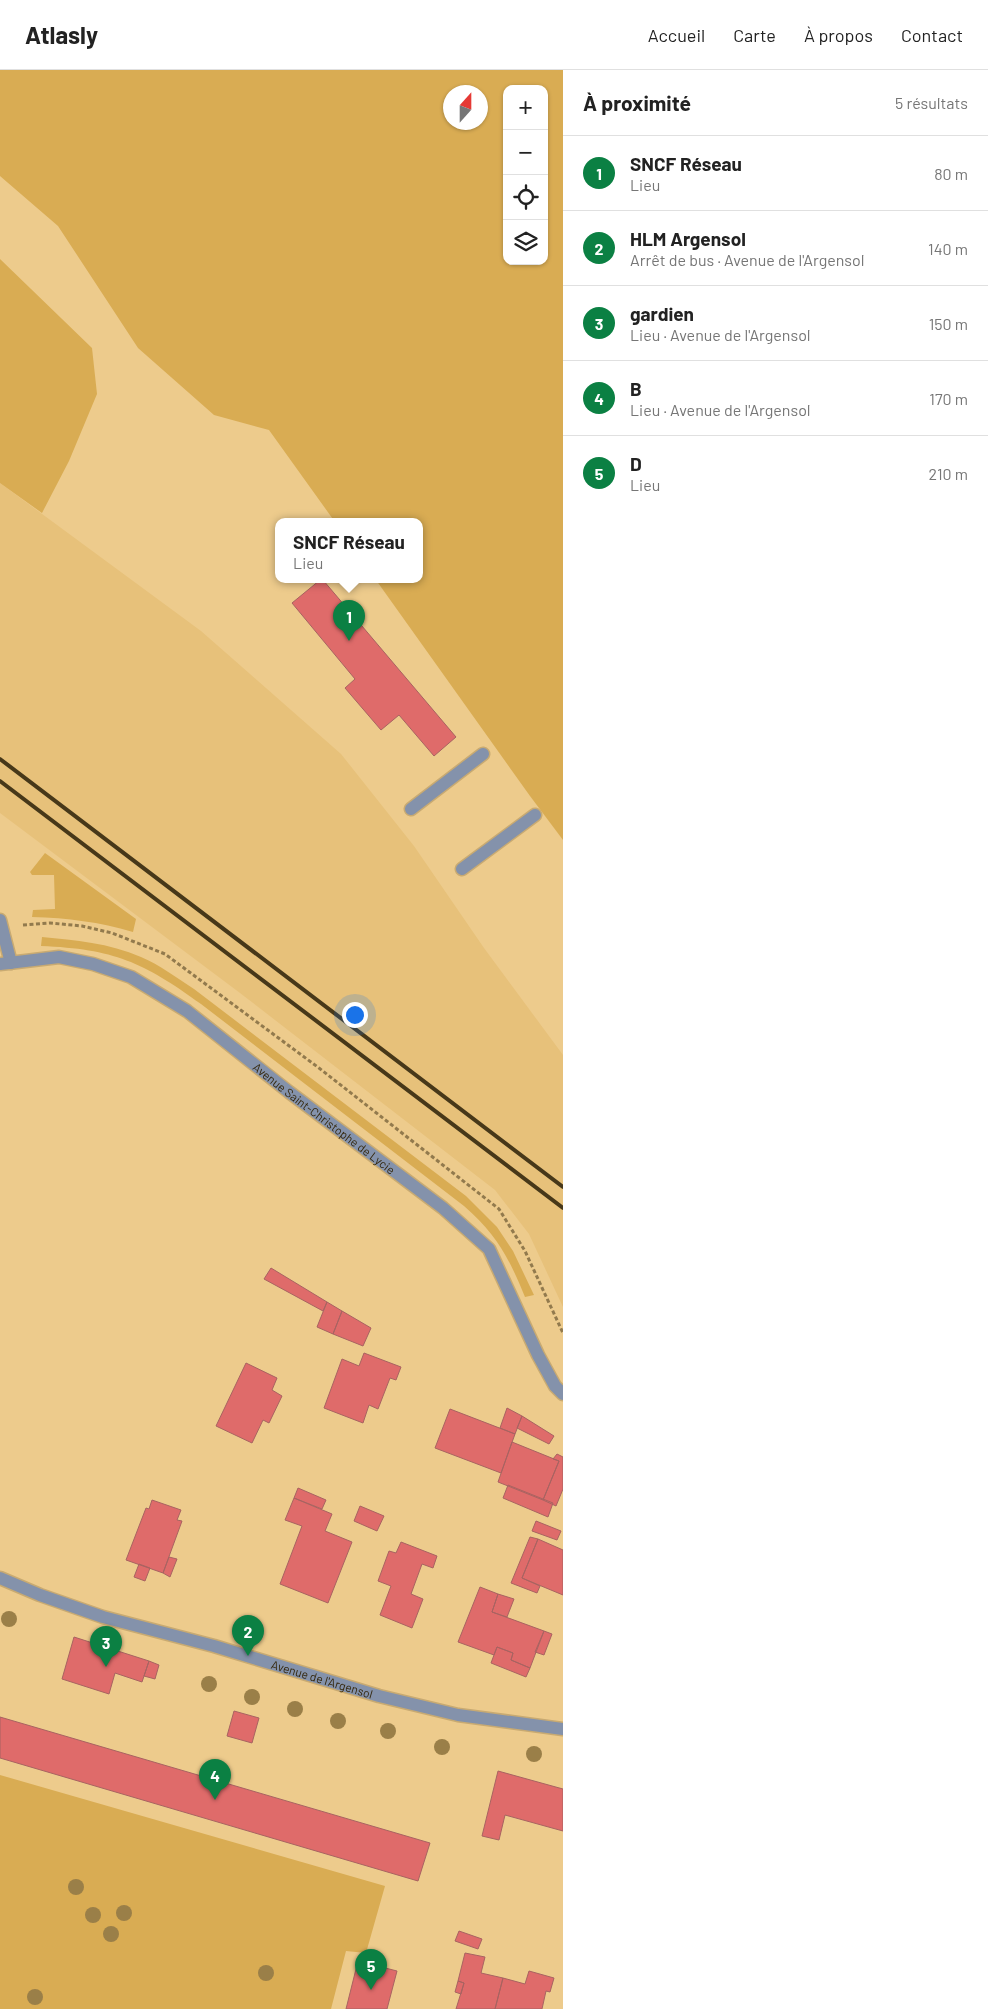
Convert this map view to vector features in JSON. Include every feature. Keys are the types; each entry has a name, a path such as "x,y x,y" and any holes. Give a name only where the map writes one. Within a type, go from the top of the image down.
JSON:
{"street":[{"path":"411,809 483,754"},
{"path":"462,869 535,815"},
{"path":"0,920 5,963"},
{"name":"Avenue Saint-Christophe de Lycie","path":"5,963 59,957 93,964 131,977 187,1011 289,1092 444,1208 489,1249 538,1355 556,1386 563,1394"},
{"name":"Avenue de l'Argensol","path":"0,1578 40,1595 103,1617 214,1646 379,1696 458,1715 563,1729"}],"shaded area":[{"path":"0,70 563,70 563,840 378,583 423,583 423,518 332,518 269,430 214,415 138,348 58,226 0,176"},
{"path":"0,259 92,348 97,394 69,461 42,513 0,483"},
{"path":"0,483 201,631 341,754 414,846 484,948 563,1055 563,1307 529,1234 495,1190 240,993 0,813"},
{"path":"45,853 136,919 133,932 83,921 32,917 33,910 55,909 54,875 32,875 30,872"},
{"path":"42,937 92,943 129,952 155,964 194,989 466,1196 497,1227 513,1251 534,1295 525,1297 513,1270 494,1237 464,1206 201,1004 162,978 127,960 89,950 41,946"},
{"path":"0,1775 385,1886 366,1953 346,1951 331,2009 0,2009"}],"building":[{"path":"316,583 326,583 456,737 434,756 399,715 381,730 345,688 355,679 292,603"},
{"path":"271,1268 327,1302 323,1311 264,1279"},
{"path":"327,1302 342,1311 333,1334 317,1327"},
{"path":"342,1311 371,1328 363,1346 333,1334"},
{"path":"364,1353 401,1367 396,1380 390,1378 378,1409 369,1405 363,1423 324,1408 342,1359 359,1366"},
{"path":"246,1363 277,1378 272,1390 282,1396 269,1423 263,1420 252,1443 216,1426"},
{"path":"507,1408 522,1416 515,1434 500,1428"},
{"path":"450,1409 515,1434 501,1473 435,1448"},
{"path":"522,1416 554,1436 549,1444 517,1428"},
{"path":"512,1442 559,1461 543,1500 498,1482"},
{"path":"557,1454 563,1457 563,1489 556,1506 543,1500 559,1461 553,1459"},
{"path":"508,1485 553,1503 548,1517 503,1498"},
{"path":"298,1488 326,1500 322,1509 294,1498"},
{"path":"294,1498 332,1514 325,1531 352,1542 328,1603 280,1584 302,1526 285,1520"},
{"path":"152,1500 181,1510 177,1520 182,1521 163,1573 126,1560 146,1508 149,1509"},
{"path":"360,1506 384,1516 377,1531 354,1521"},
{"path":"536,1521 561,1531 557,1540 532,1531"},
{"path":"530,1537 538,1539 522,1578 540,1586 537,1593 511,1583"},
{"path":"538,1539 563,1550 563,1595 522,1578"},
{"path":"401,1542 437,1556 433,1568 422,1564 411,1594 423,1599 412,1628 380,1615 391,1586 378,1581 389,1551 396,1553"},
{"path":"169,1557 177,1559 170,1577 163,1573"},
{"path":"139,1564 150,1568 145,1581 134,1577"},
{"path":"480,1587 498,1594 492,1612 544,1631 530,1668 511,1660 513,1653 497,1647 494,1655 458,1642"},
{"path":"498,1594 514,1599 507,1617 492,1612"},
{"path":"544,1631 552,1634 544,1655 535,1652"},
{"path":"74,1637 149,1661 142,1682 115,1673 109,1694 62,1679"},
{"path":"497,1647 513,1653 511,1660 530,1668 526,1677 491,1663"},
{"path":"149,1661 159,1665 155,1679 144,1676"},
{"path":"234,1711 259,1718 252,1743 227,1736"},
{"path":"0,1717 430,1843 418,1881 0,1758"},
{"path":"498,1771 563,1789 563,1831 505,1815 499,1840 482,1836"},
{"path":"459,1931 482,1939 478,1949 455,1941"},
{"path":"465,1953 485,1957 481,1973 503,1978 495,2009 456,2009 464,1983 458,1981"},
{"path":"358,1961 397,1971 387,2009 346,2009"},
{"path":"529,1971 554,1978 550,1992 546,1991 542,2009 495,2009 503,1978 525,1984"},
{"path":"458,1981 464,1983 461,1994 455,1992"}],"railway":[{"path":"0,759 563,1187"},
{"path":"0,781 563,1208"}],"place":[{"name":"SNCF Réseau","path":"349,641"},
{"name":"HLM Argensol","path":"248,1656"},
{"name":"gardien","path":"106,1667"},
{"name":"B","path":"215,1800"},
{"name":"D","path":"371,1990"}]}
